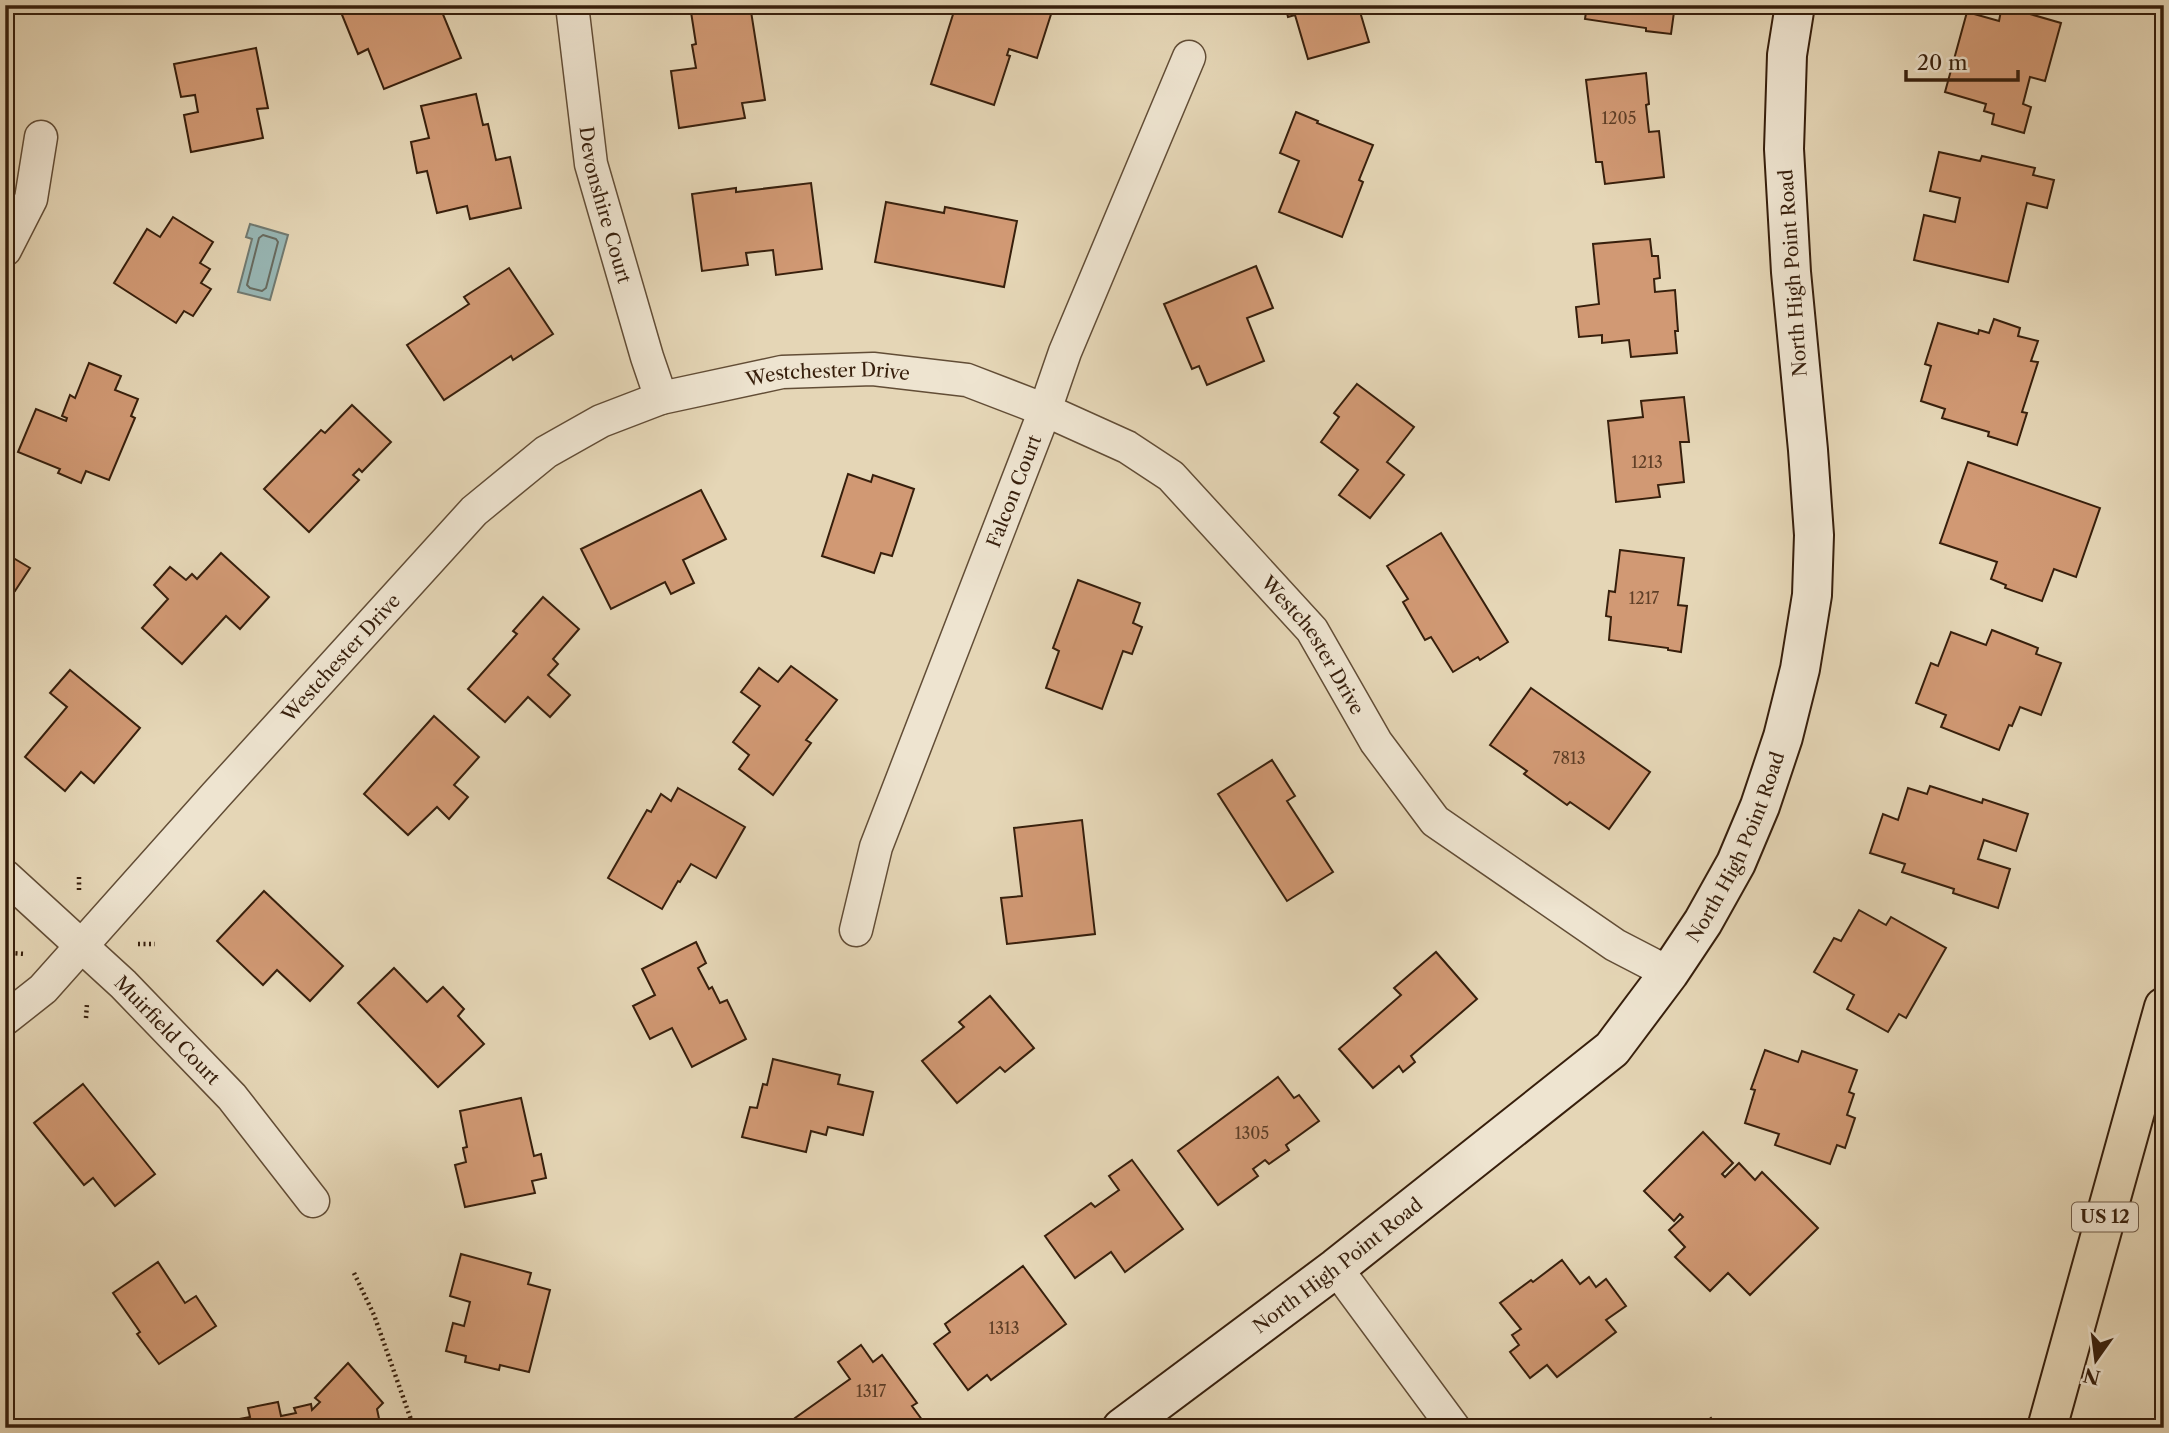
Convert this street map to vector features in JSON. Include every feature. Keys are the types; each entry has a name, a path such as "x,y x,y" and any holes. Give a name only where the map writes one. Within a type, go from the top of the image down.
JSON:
{"highway":[{"name":"US 12","path":"2047,1428 2164,1007"}],"street":[{"name":"Devonshire Court","path":"572,5 591,164 661,398"},
{"name":"North High Point Road","path":"1122,1428 1336,1268 1612,1048 1703,922 1736,863 1760,806 1783,737 1800,669 1812,595 1814,534 1791,272 1784,149 1787,55 1795,5"},
{"name":"Falcon Court","path":"856,930 876,847 1065,352 1189,57"},
{"path":"5,250 31,199 41,137"},
{"name":"Westchester Drive","path":"5,1020 43,989 474,511 546,452 601,421 661,398 782,372 873,369 967,380 1045,410 1127,447 1171,476 1312,631 1376,742 1435,821 1615,945 1668,973"},
{"name":"Muirfield Court","path":"5,876 123,984 232,1097 313,1201"},
{"path":"1336,1268 1454,1428"}],"path":[{"path":"79,877 79,892"},
{"path":"138,944 155,944"},
{"path":"10,953 26,954"},
{"path":"86,1018 87,1003"},
{"path":"354,1272 373,1315 414,1428"}],"water":[{"path":"250,224 288,235 270,300 238,292 252,239 246,237"}],"building":[{"path":"338,5 425,5 428,12 440,7 461,58 384,89 368,49 358,54"},
{"path":"750,5 765,100 742,103 745,118 679,128 671,71 696,68 692,45 696,44 691,12"},
{"path":"956,5 1054,5 1037,58 1009,49 1007,55 1010,56 994,105 931,84"},
{"path":"1285,5 1358,5 1369,42 1308,59 1295,15 1288,17"},
{"path":"1587,5 1675,5 1671,34 1585,19"},
{"path":"2002,6 2061,23 2045,81 2030,77 2023,104 2031,107 2024,133 1992,124 1994,114 1984,111 1986,104 1945,92 1967,12 1999,21"},
{"path":"256,48 268,108 257,109 263,138 191,152 184,115 198,112 195,95 181,97 174,64"},
{"path":"1646,73 1649,132 1659,131 1664,177 1605,184 1602,162 1596,162 1586,80"},
{"path":"476,94 483,125 488,124 496,160 510,157 521,208 470,219 467,206 437,213 427,171 417,173 411,142 429,138 421,106"},
{"path":"1296,112 1373,145 1359,180 1363,182 1342,237 1279,212 1299,161 1280,153"},
{"path":"1939,152 1980,161 1982,156 2035,168 2033,175 2054,180 2047,208 2027,203 2008,282 1914,260 1924,215 1955,222 1960,198 1930,191"},
{"path":"811,183 822,269 776,275 773,250 746,253 748,265 702,271 692,194"},
{"path":"886,202 944,213 945,207 1017,221 1004,287 875,262"},
{"path":"173,217 213,242 200,263 210,269 201,283 211,289 193,316 184,311 176,323 114,283 147,229 160,237"},
{"path":"1650,239 1652,256 1658,256 1660,278 1654,279 1655,292 1675,290 1677,353 1631,357 1629,340 1602,343 1602,335 1579,337 1576,307 1599,304 1593,244"},
{"path":"1256,266 1273,308 1247,318 1264,361 1207,385 1199,366 1192,369 1164,304"},
{"path":"509,268 553,334 513,360 511,356 444,400 407,345 469,304 464,297"},
{"path":"1994,319 2020,328 2018,336 2038,341 2031,361 2038,362 2022,412 2027,413 2017,445 1988,436 1989,432 1942,418 1945,409 1921,401 1931,366 1925,364 1938,323 1978,334 1979,330 1989,333"},
{"path":"89,363 121,376 115,390 138,399 131,416 135,418 109,480 86,471 81,483 58,473 60,469 18,452 36,409 66,421 67,418 62,416 70,395 75,398"},
{"path":"1357,384 1414,427 1387,462 1404,475 1370,518 1339,495 1358,470 1321,442 1339,417 1334,413"},
{"path":"1684,397 1689,442 1680,442 1684,482 1658,485 1660,497 1616,502 1608,421 1643,417 1641,401"},
{"path":"352,405 391,442 362,472 359,469 353,475 359,480 309,532 264,489 321,430 325,433"},
{"path":"1968,462 2100,508 2076,577 2054,569 2042,601 2005,588 2006,585 1991,579 1997,562 1940,543"},
{"path":"848,474 871,482 873,475 914,489 892,556 881,553 874,573 822,556"},
{"path":"701,490 726,539 683,560 694,583 671,594 665,582 611,609 581,549"},
{"path":"1441,533 1508,642 1480,660 1478,657 1453,672 1431,637 1425,640 1403,602 1408,599 1387,566"},
{"path":"1620,550 1684,558 1678,605 1687,606 1681,652 1609,640 1611,617 1606,616 1609,591 1615,592"},
{"path":"5,553 30,568 15,591 5,585"},
{"path":"221,553 269,597 240,629 226,616 182,664 142,628 168,599 154,585 170,567 186,580 192,574 197,579"},
{"path":"1078,580 1140,603 1133,623 1142,627 1132,654 1123,651 1102,709 1046,688 1059,651 1053,648"},
{"path":"543,597 579,629 553,659 558,664 548,675 570,695 550,717 528,697 505,722 468,689 517,634 513,631"},
{"path":"1992,630 2038,648 2036,654 2061,663 2041,715 2020,707 1999,750 1941,727 1946,715 1916,703 1931,663 1938,666 1951,632 1986,645"},
{"path":"791,666 837,700 806,740 811,743 773,795 739,769 749,755 733,742 760,706 741,692 759,668 778,682"},
{"path":"70,670 140,728 94,783 81,772 65,791 25,757 67,707 50,693"},
{"path":"1531,688 1650,772 1609,829 1570,802 1567,805 1524,774 1527,771 1490,745"},
{"path":"434,716 479,757 454,785 468,797 449,819 437,807 408,835 364,794"},
{"path":"1272,760 1295,796 1287,801 1333,872 1287,901 1218,794"},
{"path":"1930,786 2028,814 2016,851 1984,840 1978,859 2010,869 1998,908 1953,893 1954,889 1902,872 1905,864 1870,853 1883,814 1898,820 1908,788 1927,794"},
{"path":"678,788 745,827 716,878 691,864 662,909 608,878 647,810 651,812 661,794 671,801"},
{"path":"1082,820 1095,934 1007,944 1001,898 1022,896 1014,828"},
{"path":"264,891 343,966 310,1001 277,970 263,985 217,941"},
{"path":"1859,910 1886,925 1891,917 1946,948 1906,1018 1899,1014 1888,1032 1847,1009 1854,995 1814,972 1834,938 1841,941"},
{"path":"696,942 706,963 698,968 720,1003 727,1000 746,1039 692,1067 672,1028 650,1039 633,1006 655,995 642,969"},
{"path":"1436,952 1477,999 1411,1056 1415,1062 1403,1072 1399,1066 1373,1088 1339,1049 1401,995 1394,988"},
{"path":"394,968 427,1002 443,987 464,1009 458,1016 484,1044 438,1087 358,1003"},
{"path":"990,996 1034,1048 1005,1072 1000,1067 957,1103 922,1061 964,1027 959,1022"},
{"path":"1765,1050 1798,1062 1802,1051 1857,1070 1849,1092 1854,1094 1847,1115 1855,1118 1845,1148 1837,1145 1830,1164 1775,1145 1779,1134 1745,1123 1755,1090 1751,1089"},
{"path":"773,1059 840,1075 838,1084 873,1092 863,1135 828,1127 826,1135 811,1131 806,1152 742,1137 750,1107 757,1108 763,1084 767,1085"},
{"path":"1278,1077 1294,1098 1299,1095 1319,1121 1286,1145 1289,1150 1269,1164 1265,1160 1253,1169 1258,1176 1218,1205 1178,1151"},
{"path":"83,1084 155,1174 115,1206 93,1178 84,1185 34,1123"},
{"path":"521,1098 534,1156 541,1154 546,1178 532,1181 535,1193 465,1207 455,1165 466,1162 463,1148 467,1147 460,1111"},
{"path":"1703,1132 1733,1163 1722,1174 1725,1177 1739,1163 1755,1180 1762,1172 1818,1228 1750,1295 1728,1273 1710,1291 1675,1257 1685,1247 1669,1230 1683,1217 1680,1214 1674,1221 1644,1191"},
{"path":"1132,1160 1183,1229 1125,1272 1111,1252 1075,1278 1045,1236 1091,1203 1095,1207 1119,1190 1109,1176"},
{"path":"461,1254 531,1273 528,1284 550,1290 529,1372 500,1365 499,1370 465,1362 466,1356 446,1351 453,1323 464,1326 470,1302 450,1296"},
{"path":"1562,1260 1580,1284 1589,1277 1596,1287 1606,1279 1626,1306 1606,1320 1616,1332 1557,1377 1547,1365 1530,1378 1510,1352 1519,1345 1512,1335 1521,1329 1500,1303"},
{"path":"158,1262 185,1303 196,1296 216,1326 159,1364 137,1334 140,1332 113,1293"},
{"path":"1023,1266 1066,1324 991,1380 987,1375 968,1390 934,1344 950,1332 945,1324"},
{"path":"861,1345 873,1362 882,1355 917,1403 912,1406 928,1428 802,1428 795,1418 850,1379 838,1362"},
{"path":"348,1363 383,1403 377,1409 381,1428 224,1428 223,1422 250,1417 248,1408 278,1402 281,1416 296,1413 294,1408 311,1404 312,1410 320,1402 315,1398"},
{"path":"1711,1418 1718,1428 1697,1428"}]}
